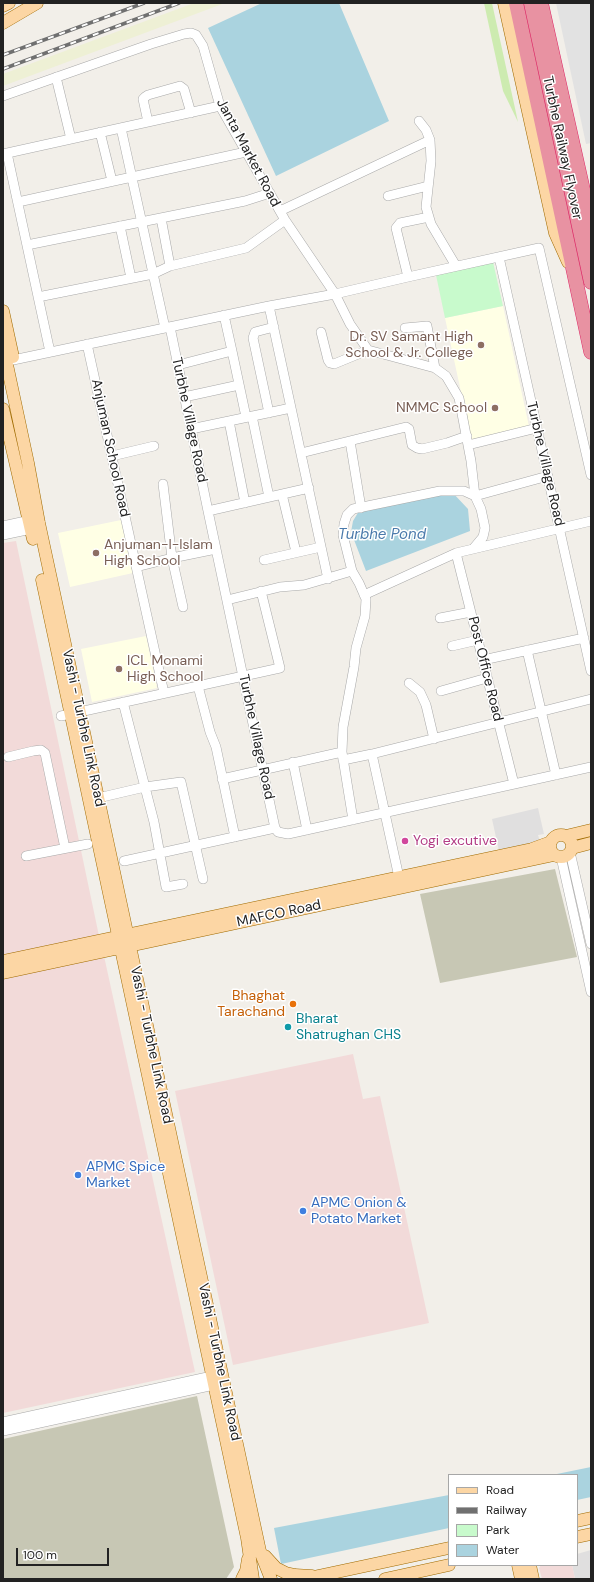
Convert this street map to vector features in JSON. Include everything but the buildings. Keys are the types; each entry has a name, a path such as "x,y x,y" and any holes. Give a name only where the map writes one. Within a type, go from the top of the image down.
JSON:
{"highway":[{"name":"Turbhe Railway Flyover","path":"516,3 591,352"},
{"path":"525,3 575,238 585,253"},
{"name":"Turbhe Railway Flyover","path":"530,3 591,280"},
{"name":"Turbhe Railway Flyover","path":"541,3 591,225 591,280"}],"main road":[{"path":"3,6 9,3"},
{"path":"3,23 37,3"},
{"path":"504,3 555,233 576,280"},
{"path":"3,311 35,461 34,519"},
{"path":"3,346 28,462 34,519"},
{"path":"3,409 15,466 34,519"},
{"path":"3,444 8,468 34,519"},
{"name":"Vashi - Turbhe Link Road","path":"34,519 70,713 124,941 216,1379 255,1552 253,1579"},
{"name":"Vashi - Turbhe Link Road","path":"70,713 98,798 124,941"},
{"path":"566,836 571,841 564,853 550,849 551,842 555,836 566,836 591,830"},
{"name":"MAFCO Road","path":"3,972 124,941 405,881 532,849 551,842"},
{"name":"MAFCO Road","path":"405,881 564,853 591,843"},
{"name":"MAFCO Road","path":"3,961 124,941"},
{"path":"578,1521 591,1518"},
{"path":"578,1537 591,1534"},
{"path":"304,1579 448,1548"},
{"path":"242,1579 255,1552 276,1568 286,1573 319,1577"},
{"name":"Vashi - Turbhe Link Road","path":"255,1552 271,1579"},
{"path":"385,1579 448,1565"},
{"path":"518,1566 521,1579"},
{"path":"530,1566 533,1579"}],"street":[{"name":"Janta Market Road","path":"3,96 151,44 191,33 196,35 203,46 220,106 285,220 335,294 350,324 368,350"},
{"path":"56,77 71,139"},
{"path":"148,122 143,99 148,95 180,86 184,89 191,113"},
{"path":"50,352 18,202 5,154 220,106"},
{"path":"420,122 426,130 430,140 431,161 426,207 431,224 440,242 456,266"},
{"name":"Turbhe Village Road","path":"121,128 153,274 178,365 226,600 275,828"},
{"path":"100,132 112,181"},
{"path":"280,210 430,140"},
{"path":"18,202 246,152"},
{"path":"388,196 428,186"},
{"path":"27,245 244,201 270,193"},
{"path":"408,277 396,228 400,223 429,217"},
{"path":"161,218 170,266"},
{"path":"38,297 153,274 170,266 246,248 285,220"},
{"path":"120,226 131,278"},
{"path":"13,360 224,315 335,294 539,248 591,475"},
{"name":"Turbhe Village Road","path":"499,257 591,671"},
{"path":"269,306 328,579"},
{"path":"224,315 239,385 249,416 269,497"},
{"path":"404,328 427,326 435,368"},
{"path":"269,412 253,338 254,332 274,327"},
{"path":"321,332 330,363 334,364 368,350 435,368 446,376 459,398 468,440 475,496 481,509 485,528 483,537 474,549"},
{"name":"Anjuman School Road","path":"87,344 164,693"},
{"path":"178,365 232,351"},
{"path":"184,397 239,385"},
{"path":"191,429 291,408"},
{"path":"229,421 245,502"},
{"path":"301,453 406,427 410,429 412,445 422,449 537,428"},
{"path":"350,441 361,508"},
{"path":"112,456 154,446"},
{"path":"353,820 342,752 343,727 356,648 365,616 366,599 352,571 343,535 347,515 353,509 440,491 464,491 475,496 548,476"},
{"path":"163,484 172,558 184,607"},
{"path":"208,511 309,488"},
{"path":"282,494 296,552"},
{"path":"3,526 34,519"},
{"path":"3,535 34,519"},
{"path":"364,595 456,553 591,521"},
{"path":"264,560 321,547"},
{"path":"136,567 216,549"},
{"name":"Post Office Road","path":"456,553 514,784"},
{"path":"226,600 280,586 304,586 352,571"},
{"path":"70,713 280,668 261,591"},
{"path":"440,618 471,612"},
{"path":"483,660 584,638"},
{"path":"452,646 478,640"},
{"path":"527,650 556,775"},
{"path":"441,691 487,678"},
{"path":"409,683 420,692 426,705 434,739"},
{"path":"198,686 210,732 216,747 235,837"},
{"path":"342,752 344,760 591,699"},
{"path":"123,702 161,853 166,888 183,884"},
{"path":"8,757 41,750 45,753 65,848"},
{"path":"222,779 342,752"},
{"path":"372,754 385,813 405,881"},
{"path":"293,762 307,830"},
{"path":"124,861 275,828 278,832 283,834 307,830 591,768"},
{"path":"98,798 145,787 180,782 203,879"},
{"path":"26,856 88,844"},
{"path":"564,853 591,944"},
{"path":"564,853 591,992"},
{"path":"3,1422 216,1379"},
{"path":"3,1431 216,1379"}],"shaded area":[{"path":"194,3 225,3 3,86 3,74"},
{"path":"556,3 591,3 591,143 586,144"},
{"path":"503,306 530,431 472,443 445,318"},
{"name":"Anjuman-I-Islam High School","path":"121,520 133,573 70,587 58,533"},
{"path":"16,541 99,936 3,956 3,543"},
{"name":"ICL Monami High School","path":"146,636 157,688 92,702 81,649"},
{"path":"538,808 544,834 538,835 540,842 499,851 492,819"},
{"path":"555,869 577,957 440,983 420,894"},
{"name":"APMC Spice Market","path":"104,956 195,1372 3,1413 3,978"},
{"name":"APMC Onion & Potato Market","path":"353,1054 363,1099 380,1096 429,1323 233,1365 175,1091"},
{"path":"197,1396 234,1567 226,1579 3,1579 3,1439"},
{"path":"591,1550 591,1579 575,1579 572,1566 578,1566 578,1554"},
{"path":"540,1566 572,1566 575,1579 542,1579 539,1568"}],"green space":[{"path":"484,3 492,3 518,122 503,91"},
{"path":"493,262 503,306 445,318 436,275"}],"water":[{"path":"262,3 339,3 389,121 276,176 208,28"},
{"name":"Turbhe Pond","path":"452,492 468,509 470,531 366,571 351,532 353,521 359,511"},
{"path":"591,1467 591,1497 578,1500 578,1474 557,1474"},
{"path":"448,1495 448,1528 281,1564 274,1528"}],"railway":[{"path":"3,55 144,3"},
{"path":"3,69 179,3"}],"place":[{"name":"Dr. SV Samant High School & Jr. College","path":"481,345"},
{"name":"NMMC School","path":"495,408"},
{"name":"Anjuman-I-Islam High School","path":"96,553"},
{"name":"ICL Monami High School","path":"119,669"},
{"name":"Yogi excutive","path":"405,841"},
{"name":"Bhaghat Tarachand","path":"293,1004"},
{"name":"Bharat Shatrughan CHS","path":"288,1027"},
{"name":"APMC Spice Market","path":"78,1175"},
{"name":"APMC Onion & Potato Market","path":"303,1211"}]}
